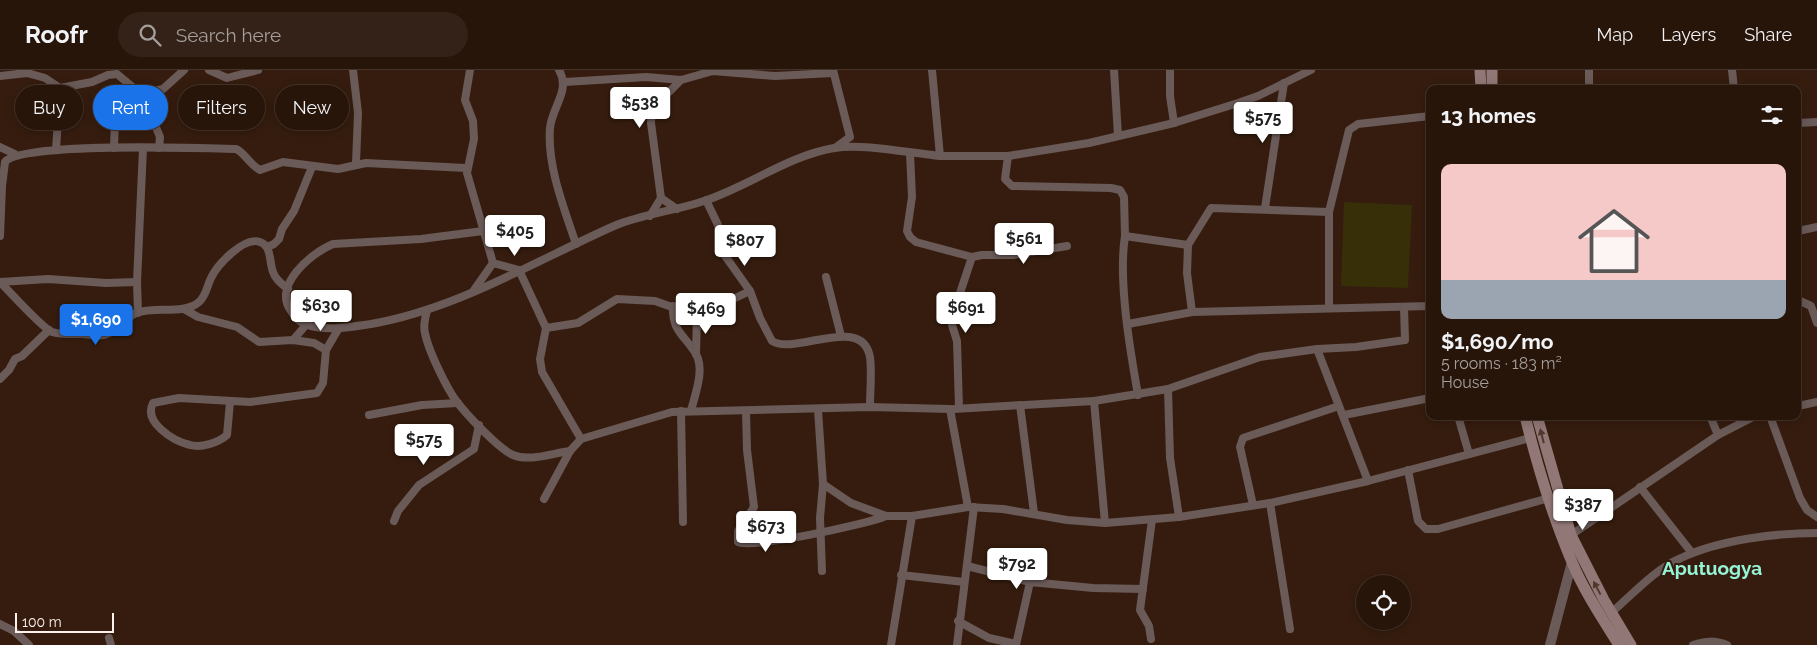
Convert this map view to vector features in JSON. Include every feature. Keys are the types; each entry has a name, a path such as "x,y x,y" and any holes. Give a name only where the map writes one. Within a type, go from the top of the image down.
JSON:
{"main road":[{"path":"1480,70 1481,85"},
{"path":"1492,70 1492,85"},
{"path":"1526,420 1549,498 1572,562 1597,611 1619,645"},
{"path":"1538,420 1571,535 1631,645"}],"street":[{"path":"167,85 184,70"},
{"path":"209,70 227,78 258,70"},
{"path":"353,70 358,113 356,163"},
{"path":"470,70 465,100 473,121 474,139 466,168 482,231 493,262"},
{"path":"559,70 565,82 554,108 550,137 555,173 576,244"},
{"path":"932,70 940,156"},
{"path":"1114,70 1118,136"},
{"path":"1170,70 1174,123"},
{"path":"482,231 421,239 333,244 323,248 294,273 288,289 286,305 299,321 306,325 339,328 370,324 427,311 616,225 706,200 749,183 788,162 835,148 863,148 940,156 1008,156 1089,143 1174,123 1258,96 1311,70"},
{"path":"1589,70 1589,85"},
{"path":"1732,70 1734,85"},
{"path":"565,82 653,77 681,80 713,71 833,72 850,137 863,148"},
{"path":"0,76 27,73 45,78 56,85"},
{"path":"76,85 92,82 108,75 118,74 133,85"},
{"path":"650,216 661,198 651,123 652,106 659,97 669,92 681,80"},
{"path":"1265,208 1284,83"},
{"path":"1329,307 1329,212 1349,130 1358,124 1426,116"},
{"path":"1801,122 1817,122"},
{"path":"56,150 57,130"},
{"path":"114,130 114,148"},
{"path":"157,130 160,137 159,148"},
{"path":"835,148 850,137"},
{"path":"0,147 15,154 56,150 114,148 236,150 242,153 250,165 260,170 283,162 338,169 356,163 466,168"},
{"path":"138,313 136,282 143,148"},
{"path":"910,153 912,197 908,231 910,237 924,246 972,257 1026,254 1041,249 1067,246"},
{"path":"0,236 5,162 15,154"},
{"path":"1008,156 1005,179 1012,186 1111,188 1120,190 1124,197 1125,236 1123,252 1128,324 1138,395"},
{"path":"0,282 49,330 59,333 108,334 118,328 129,317 138,313 195,305 203,298 213,275 227,257 243,245 255,241 267,247 279,239 282,229 294,211 312,167"},
{"path":"661,198 677,209"},
{"path":"706,200 718,225 723,253 750,291 760,318 772,341 776,344 784,345 841,336 852,337 867,348 870,356 870,407"},
{"path":"1192,312 1187,273 1188,245 1212,208 1265,208 1329,212"},
{"path":"1801,230 1817,227"},
{"path":"1125,236 1188,245"},
{"path":"267,247 273,273 288,289"},
{"path":"959,408 956,340 952,325 957,302 972,257"},
{"path":"493,262 519,270 546,328 540,365 581,439"},
{"path":"474,291 493,262"},
{"path":"826,277 841,336"},
{"path":"0,282 48,279 106,283 136,282"},
{"path":"546,328 566,327 578,323 618,299 655,301 697,316 750,291"},
{"path":"1801,301 1811,306 1817,322"},
{"path":"673,306 675,326 696,354"},
{"path":"1128,324 1192,312 1329,307 1426,306"},
{"path":"544,499 570,451 581,439 660,414 681,411 818,410 870,407 950,409 1094,401 1138,395 1168,390 1260,357 1316,348 1356,347 1405,340 1404,307"},
{"path":"184,308 198,317 237,327 259,342 293,340 314,343 326,350"},
{"path":"427,311 424,324 429,347 458,403 498,445 515,456 537,456 570,451"},
{"path":"691,411 699,378 696,354 697,316"},
{"path":"293,340 306,325"},
{"path":"230,402 227,436 205,445 189,445 178,440 155,424 151,416 150,408 153,403 173,398 250,402 317,393 323,383 326,350 339,328"},
{"path":"0,379 9,370 15,359 22,356 49,330"},
{"path":"1316,348 1368,481"},
{"path":"1168,390 1170,458 1179,517"},
{"path":"1344,416 1426,399"},
{"path":"1094,401 1105,523"},
{"path":"1801,405 1817,402"},
{"path":"369,416 422,405 458,403"},
{"path":"1020,405 1034,513"},
{"path":"1253,505 1240,448 1243,438 1339,406"},
{"path":"950,409 971,507 967,566 956,645"},
{"path":"818,410 823,484 820,532 822,571"},
{"path":"681,411 682,522"},
{"path":"746,411 747,450 754,507 738,532 738,542 757,543 864,524 886,516 912,516 971,507 1034,513 1067,520 1105,523 1179,517 1270,503 1368,481 1530,438"},
{"path":"1459,420 1470,454"},
{"path":"1712,420 1718,435"},
{"path":"1571,535 1718,435 1747,420"},
{"path":"1771,420 1800,498 1807,510 1817,517"},
{"path":"394,521 398,511 423,481 474,449 479,425"},
{"path":"1408,470 1418,521 1426,529 1438,529 1549,498"},
{"path":"823,484 851,502 886,516"},
{"path":"1640,487 1692,553"},
{"path":"1270,503 1290,629"},
{"path":"891,645 912,516"},
{"path":"1151,639 1149,626 1141,614 1152,520"},
{"path":"1612,613 1659,571 1692,553 1709,547 1739,542 1798,534 1817,534"},
{"path":"1550,645 1572,562"},
{"path":"967,566 1030,582 1093,588 1143,588"},
{"path":"901,575 964,582"},
{"path":"958,621 989,638 1016,644 1030,582"},
{"path":"0,624 14,631 30,645"},
{"path":"1693,645 1705,641 1718,641 1727,645"}],"shaded area":[{"path":"1344,202 1412,205 1408,288 1341,286"}],"district":[{"name":"Aputuogya","path":"1712,568"}]}
